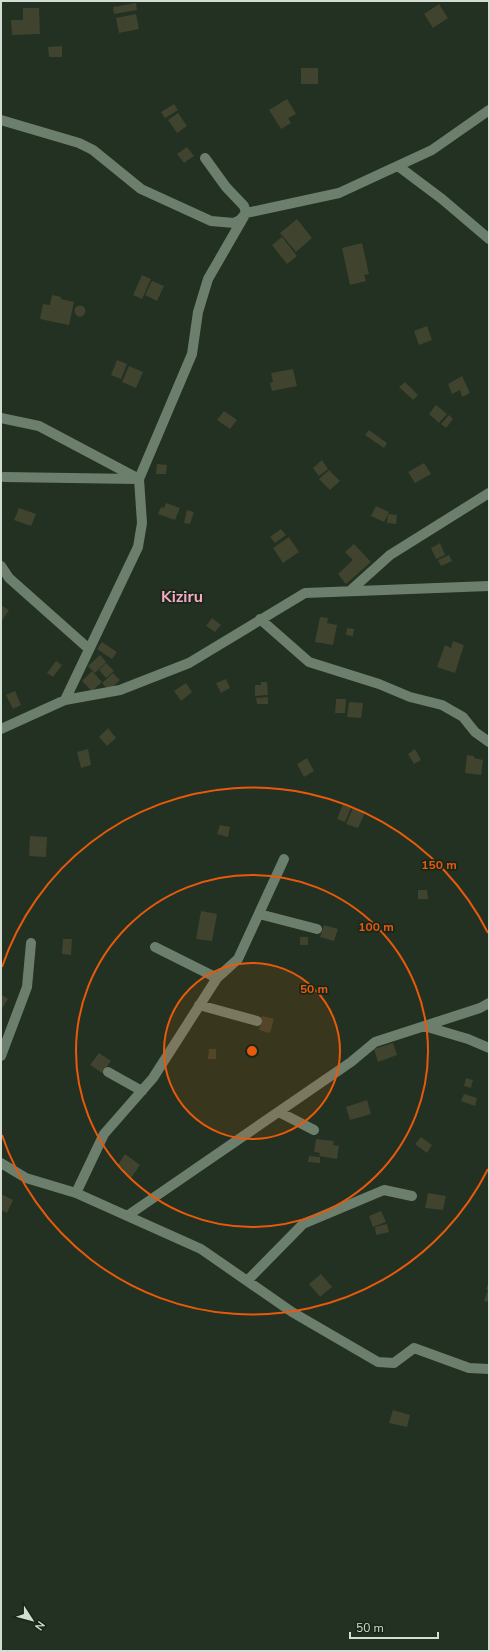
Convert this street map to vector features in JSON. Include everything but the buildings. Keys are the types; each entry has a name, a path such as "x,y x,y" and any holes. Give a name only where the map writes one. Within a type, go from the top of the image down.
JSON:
{"street":[{"path":"1,120 79,143 93,150 141,189 211,221 234,223 240,220 246,213 339,193 432,150 489,110"},
{"path":"65,700 138,547 142,523 139,479 192,354 198,312 208,280 246,213 244,206 226,187 205,158"},
{"path":"398,166 442,199 489,239"},
{"path":"1,418 39,426 139,479"},
{"path":"4,477 139,479"},
{"path":"351,590 390,555 489,493"},
{"path":"1,566 9,578 89,649"},
{"path":"1,729 65,700 120,690 189,663 305,593 351,590 489,586"},
{"path":"260,620 309,662 379,684 410,698 442,705 463,718 475,732 489,742"},
{"path":"76,1193 104,1134 153,1078 217,978 238,959 284,859"},
{"path":"259,914 317,929"},
{"path":"1,1056 28,987 31,943"},
{"path":"155,947 217,978"},
{"path":"127,1216 351,1062 375,1042 480,1008 489,1003"},
{"path":"199,1005 256,1021"},
{"path":"424,1026 468,1039 489,1048"},
{"path":"108,1072 142,1091"},
{"path":"279,1112 314,1130"},
{"path":"1,1163 26,1178 76,1193 201,1249 292,1312 378,1362 394,1363 414,1348 469,1368 489,1369"},
{"path":"247,1281 302,1224 384,1190 412,1196"}],"district":[{"name":"Kiziru","path":"182,596"}]}
